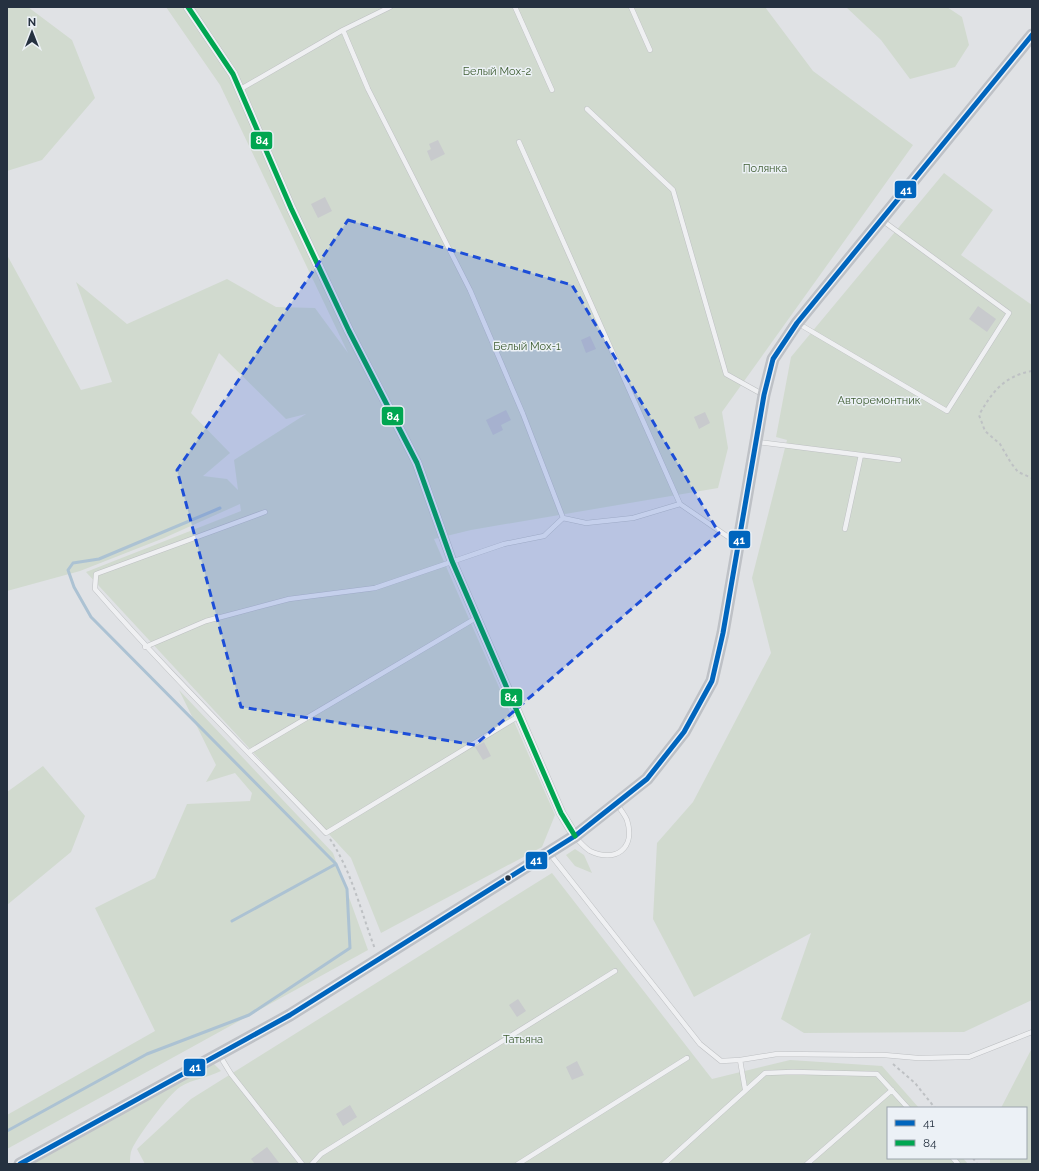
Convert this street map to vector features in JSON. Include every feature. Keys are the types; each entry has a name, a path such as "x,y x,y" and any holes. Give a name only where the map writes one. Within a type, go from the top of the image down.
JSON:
{"street":[{"path":"188,7 233,74 291,208 349,331 417,463 452,561 476,618 561,813 575,836"},
{"path":"20,1164 290,1016 575,836 647,779 684,732 712,681 723,633 764,395 773,359 797,323 1032,35"}],"lane":[{"path":"240,90 343,30 390,7"},
{"path":"515,7 552,90"},
{"path":"631,7 650,50"},
{"path":"343,30 368,89 470,290 523,414 563,518"},
{"path":"587,109 673,190 726,374 764,395"},
{"path":"519,142 680,504 738,544"},
{"path":"797,323 946,411 1009,313 881,219"},
{"path":"756,441 899,460"},
{"path":"845,529 861,455"},
{"path":"563,518 586,523 633,518 680,504"},
{"path":"265,512 96,574 95,589 145,647 249,752 326,833 519,716"},
{"path":"145,647 206,621 289,599 375,588 504,544 544,536 563,518"},
{"path":"249,752 476,618"},
{"path":"575,836 588,850 600,854 612,855 621,852 627,844 629,832 626,820 617,804"},
{"path":"549,853 700,1044 721,1061 740,1060 777,1054 884,1055 918,1058 969,1057 1032,1032"},
{"path":"312,1164 321,1154 615,971"},
{"path":"219,1055 231,1074 302,1164"},
{"path":"518,1164 687,1058"},
{"path":"740,1060 745,1089"},
{"path":"664,1164 745,1089 765,1073 793,1072 877,1074 907,1107"},
{"path":"808,1164 892,1090"}],"path":[{"path":"1032,371 1012,376 1006,380 990,397 979,415 985,431 1000,444 1011,464 1018,472 1032,478"},
{"path":"326,833 339,853 357,893 360,909 379,960"},
{"path":"884,1055 915,1083 934,1107"}],"highlighted area":[{"path":"348,220 572,285 719,533 475,745 241,707 177,470"}],"green space":[{"path":"7,7 28,7 72,40 95,98 42,160 7,171"},
{"name":"Белый Мох-1","path":"166,7 765,7 813,71 913,145 722,412 728,448 718,488 471,530 434,539 555,815 542,847 381,933 351,858 86,572 241,511 240,504 164,538 80,571 7,591 7,255 81,390 112,382 76,282 127,324 227,279 276,307 315,308 348,353 220,85","holes":["219,353 286,419 306,414 234,460 238,490 227,479 203,476 230,453 191,413"]},
{"path":"846,7 947,7 962,17 969,45 955,67 910,79 881,40"},
{"name":"Авторемонтник","path":"944,173 993,210 961,255 1032,305 1032,1000 964,1032 804,1033 781,1019 811,933 694,997 653,919 657,843 693,802 771,653 752,578 787,440 776,437 791,357"},
{"path":"179,690 333,853 368,950 7,1149 7,1115 155,1031 95,908 155,878 187,804 250,801 252,793 235,773 206,782 216,765"},
{"path":"43,766 85,816 71,852 7,905 7,792"},
{"path":"575,849 584,855 592,873 575,866 566,855"},
{"name":"Татьяна","path":"552,873 712,1079 790,1060 882,1066 918,1107 887,1107 887,1159 964,1159 968,1164 145,1164 137,1149 191,1099"},
{"path":"1032,1048 1032,1164 990,1164 990,1159 1027,1159 1027,1107 1002,1107"},
{"path":"213,1063 221,1071 180,1087 162,1106 135,1143 131,1152 130,1164 31,1164"}],"building":[{"path":"438,140 445,154 431,161 427,151 431,149 429,144"},
{"path":"325,197 332,211 318,218 311,204"},
{"path":"978,306 996,319 987,332 969,319"},
{"path":"590,336 596,349 586,353 581,340"},
{"path":"506,410 511,420 501,425 503,430 493,435 486,420"},
{"path":"705,412 710,423 699,429 694,417"},
{"path":"484,742 491,756 483,760 475,747"},
{"path":"518,999 526,1011 517,1017 509,1005"},
{"path":"577,1061 584,1075 572,1080 566,1067"},
{"path":"350,1105 357,1117 343,1126 336,1114"},
{"path":"267,1147 280,1164 255,1164 251,1159"}],"waterway":[{"path":"7,1131 147,1054 249,1015 350,948 347,889 336,864 91,617 74,587 68,570 73,563 99,559 220,508"},
{"path":"232,921 336,864"}],"transit line":[{"name":"84","path":"188,7 233,74 291,208 349,331 417,463 452,561 561,813 575,836"},
{"name":"41","path":"20,1164 290,1015 575,836 647,779 684,732 712,681 723,633 764,395 773,359 797,323 1032,35"}],"park label":[{"name":"Белый Мох-2","path":"497,71"},
{"name":"Полянка","path":"765,168"}]}
